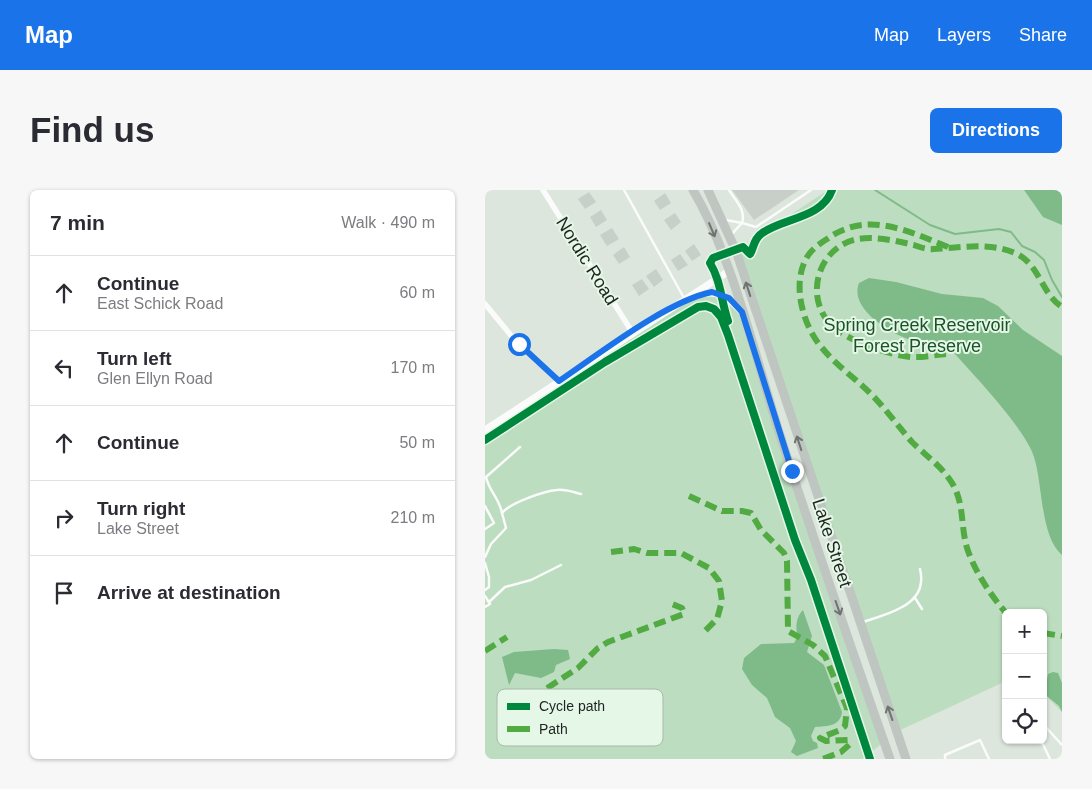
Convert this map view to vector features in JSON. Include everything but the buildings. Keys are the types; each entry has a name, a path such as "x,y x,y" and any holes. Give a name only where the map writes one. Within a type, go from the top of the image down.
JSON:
{"main road":[{"name":"Lake Street","path":"693,190 729,271 792,471 890,759"},
{"name":"Lake Street","path":"708,190 730,236 906,759"},
{"path":"729,271 741,269"},
{"path":"845,628 859,623"}],"street":[{"name":"Nordic Road","path":"543,190 632,332"},
{"path":"485,430 632,332 686,300 729,271"},
{"path":"686,300 712,292 729,298 742,312"},
{"path":"485,304 519,344 559,381"}],"lane":[{"path":"624,190 686,300"},
{"path":"729,190 743,211 744,216 742,223 730,236"},
{"path":"723,220 756,227 811,190"},
{"path":"485,557 491,544 506,528 497,496 488,488 486,477 520,447"},
{"path":"502,513 505,509 515,504 555,490 581,494"},
{"path":"485,506 494,523 485,529"},
{"path":"485,563 489,577 489,587 485,590"},
{"path":"485,607 505,587 531,580 561,565"},
{"path":"859,623 892,612 915,598 923,582 920,569"},
{"path":"485,596 489,602"},
{"path":"915,598 922,609"},
{"path":"1047,728 1062,745"},
{"path":"945,759 945,755 980,740 989,759"},
{"path":"1043,744 1050,759"}],"green space":[{"name":"Spring Creek Reservoir Forest Preserve","path":"828,190 1030,190 1062,209 1062,712 1047,697 1047,609 1002,609 1002,683 896,732 736,251"},
{"path":"709,295 728,302 739,314 843,629 884,742 862,759 485,759 485,433 633,335 688,302"}],"shaded area":[{"path":"1024,190 1062,190 1062,225 1043,217"},
{"path":"869,278 896,282 942,294 983,298 998,306 1023,330 1062,356 1062,555 1050,536 1043,509 1034,457 1021,432 953,352 907,339 886,328 867,312 860,303 857,293 859,283"},
{"path":"803,610 812,636 807,652 824,665 842,712 839,721 836,723 815,727 811,736 813,741 817,743 818,748 797,756 791,752 796,741 790,728 775,717 767,698 752,685 742,669 744,658 761,644 794,643 798,636 796,626"},
{"path":"554,649 568,650 570,659 556,665 554,672 541,678 515,673 509,685 502,657 514,652"},
{"path":"1058,673 1062,683 1062,712 1059,706 1047,696 1048,674"}],"waterway":[{"path":"875,190 930,225 955,234 999,229 1011,232 1022,246 1035,252 1044,260 1052,280 1062,297"}],"marked path":[{"path":"948,247 918,235 887,226 857,226 842,230 818,245 807,257 802,268 800,292 805,317 816,340 823,349 870,393 912,442 950,480 958,496 970,557 983,582 1003,609"},
{"path":"946,354 915,357 896,355 860,343 837,330 826,319 819,306 818,278 823,264 843,244 865,238 893,241 928,249 976,246 998,248 1019,255 1026,260 1037,273 1055,302 1062,307"},
{"path":"689,496 722,511 751,513 761,530 784,553 787,561 788,631 813,645 825,656 847,708 845,726 820,738 826,741 848,740 850,744 841,752 823,759"},
{"path":"611,552 634,549 647,553 681,553 709,568 719,581 722,601 717,619 702,634"},
{"path":"546,689 578,668 598,648 608,642 684,614 682,608 672,604"},
{"path":"1047,634 1062,636"},
{"path":"485,651 507,637"}],"cycle path":[{"path":"728,321 714,270 710,263 713,258 743,247 750,254 756,239 761,234 819,207 827,200 832,190"},
{"path":"485,440 605,362 698,307 706,306 714,309 721,317 728,335 795,540 811,580 870,759"}],"route":[{"path":"519,344 559,381 632,332 686,300 712,292 729,298 742,312 792,471"}]}
